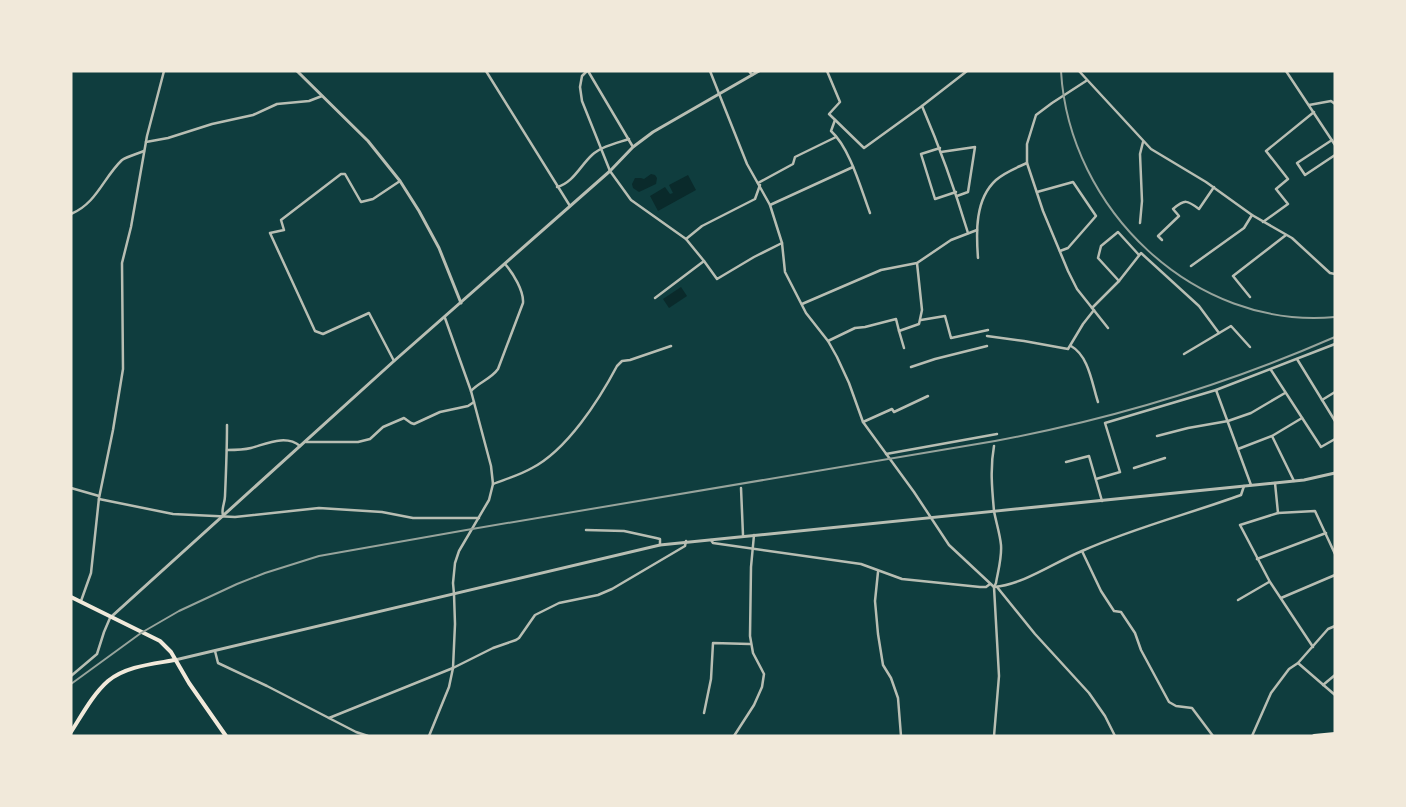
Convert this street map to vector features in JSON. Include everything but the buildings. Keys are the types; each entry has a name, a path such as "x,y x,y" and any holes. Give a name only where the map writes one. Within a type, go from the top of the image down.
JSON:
{"main road":[{"path":"71,597 110,618 160,641 168,649 202,703 226,736"},
{"path":"71,732 100,690 109,681 134,668 175,660"},
{"path":"1314,736 1335,734"}],"street":[{"path":"80,603 91,573 99,497 123,369 122,263 131,227 144,151 164,71"},
{"path":"297,71 368,141 400,181 439,248 461,303"},
{"path":"486,71 570,206"},
{"path":"633,147 588,71 582,76 580,87 582,101 610,171 631,200 686,239 717,279 782,243"},
{"path":"710,71 746,164 770,205 782,243 785,272 806,314 828,341 849,383 863,422 949,544 990,584 996,587 1035,634 1089,693 1105,716 1115,736"},
{"path":"749,71 752,75"},
{"path":"71,676 97,654 110,618 394,361 610,171 633,147 652,132 759,71"},
{"path":"827,71 840,102 829,114 864,148 967,71"},
{"path":"1079,71 1143,142 1158,154 1214,187 1263,222 1292,238 1330,273 1335,274"},
{"path":"1286,71 1335,145"},
{"path":"1086,81 1036,115 1027,144 1027,163 1060,251 1077,289 1108,328"},
{"path":"146,143 212,124 253,115 277,104 309,101 322,96"},
{"path":"1309,105 1331,101 1335,104"},
{"path":"922,106 956,194 968,233"},
{"path":"1263,222 1288,204 1276,189 1288,179 1266,151 1314,112"},
{"path":"835,120 831,131 837,136 853,167 870,213"},
{"path":"686,239 702,226 756,199 759,184 793,164 795,157 837,136"},
{"path":"557,187 568,183 592,154 602,148 629,139"},
{"path":"1332,140 1297,163 1305,175 1335,155"},
{"path":"1140,223 1142,201 1140,154 1143,142"},
{"path":"975,147 968,192 956,194 935,199 922,154 940,150 975,147"},
{"path":"71,214 91,201 113,170 124,159 144,151"},
{"path":"978,258 977,230 981,202 995,181 1006,173 1027,163"},
{"path":"770,205 853,167"},
{"path":"394,361 369,313 323,334 315,331 270,233 284,230 281,220 341,174 345,174 361,202 374,199 400,181"},
{"path":"1037,192 1072,182 1096,216 1068,248 1060,251"},
{"path":"1162,240 1158,236 1179,216 1174,208 1181,202 1188,201 1198,208 1214,187"},
{"path":"1191,266 1244,228 1252,215"},
{"path":"802,304 881,270 917,263 951,240 977,230"},
{"path":"1119,281 1098,258 1102,246 1118,232 1139,255 1141,253 1170,280 1180,286 1204,312 1219,333"},
{"path":"1250,298 1233,276 1286,235"},
{"path":"987,336 1068,349 1093,309 1119,281 1139,255"},
{"path":"655,298 704,261"},
{"path":"899,331 919,324 921,320 922,310 917,263"},
{"path":"471,391 494,375 498,369 523,303 523,298 513,275 505,264"},
{"path":"921,320 945,316 950,338 988,330"},
{"path":"429,736 448,687 453,668 454,594 452,583 455,563 459,552 490,500 493,484 491,466 471,391 445,318"},
{"path":"828,341 855,328 896,319 904,348"},
{"path":"1184,354 1231,326 1250,347"},
{"path":"1096,480 1120,472 1105,424 1216,390 1335,344"},
{"path":"493,484 533,468 546,459 574,432 596,403 617,366 622,361 671,346"},
{"path":"911,366 987,346"},
{"path":"1071,346 1077,349 1087,367 1098,402"},
{"path":"1297,358 1335,421"},
{"path":"1271,370 1321,446 1335,439"},
{"path":"1216,390 1251,485"},
{"path":"1322,400 1335,392"},
{"path":"1157,436 1228,421 1251,413 1285,393"},
{"path":"863,422 892,409 894,412 928,396"},
{"path":"306,442 358,442 372,437 383,427 397,420 404,418 414,424 440,412 468,406 474,402"},
{"path":"1238,449 1272,436 1302,418"},
{"path":"223,515 227,425"},
{"path":"886,454 997,434"},
{"path":"1272,436 1294,481"},
{"path":"227,450 246,449 275,440 294,441 301,447"},
{"path":"994,446 991,474 994,511 1001,544 996,587 999,676 994,736"},
{"path":"1066,462 1089,456 1102,501"},
{"path":"1134,468 1165,458"},
{"path":"175,660 660,544 1276,483 1316,478 1335,473"},
{"path":"1276,483 1278,513"},
{"path":"996,587 1021,581 1082,550 1135,530 1242,495 1244,486"},
{"path":"71,488 99,497 173,514 235,516 319,508 382,512 413,518 479,518"},
{"path":"741,488 743,535"},
{"path":"1313,647 1270,582 1240,525 1278,513 1316,511 1334,552"},
{"path":"586,530 624,531 660,539 660,544"},
{"path":"1257,560 1326,533"},
{"path":"734,736 754,705 762,687 764,674 753,653 751,644 751,568 754,534"},
{"path":"710,539 713,543 861,564 878,572 902,579 980,587 986,587 990,584"},
{"path":"329,718 453,668 493,648 516,640 535,615 559,603 598,595 612,589 685,546 686,541"},
{"path":"1082,550 1101,590 1114,611 1121,612 1135,633 1141,650 1169,702 1176,706 1192,708 1214,736"},
{"path":"878,572 875,601 878,634 883,665 892,678 898,698 900,736"},
{"path":"1281,598 1335,575"},
{"path":"1238,600 1270,582"},
{"path":"1252,736 1271,693 1289,670 1313,647 1328,628 1335,626"},
{"path":"704,713 711,679 713,643 751,644"},
{"path":"215,651 218,663 356,732 368,736"},
{"path":"1298,663 1335,694"},
{"path":"1322,685 1335,675"}],"water":[{"path":"651,174 657,178 656,184 639,192 633,188 632,184 635,178 644,179"},
{"path":"688,175 696,190 658,211 650,196 665,187 670,194 673,193 669,185"},
{"path":"681,287 687,296 669,308 663,299"}],"railway":[{"path":"1061,71 1069,122 1087,169 1114,213 1148,251 1188,281 1234,303 1283,316 1335,317"},
{"path":"71,684 141,633 179,611 237,584 319,556 1039,432 1168,399 1252,370 1335,337"}]}
